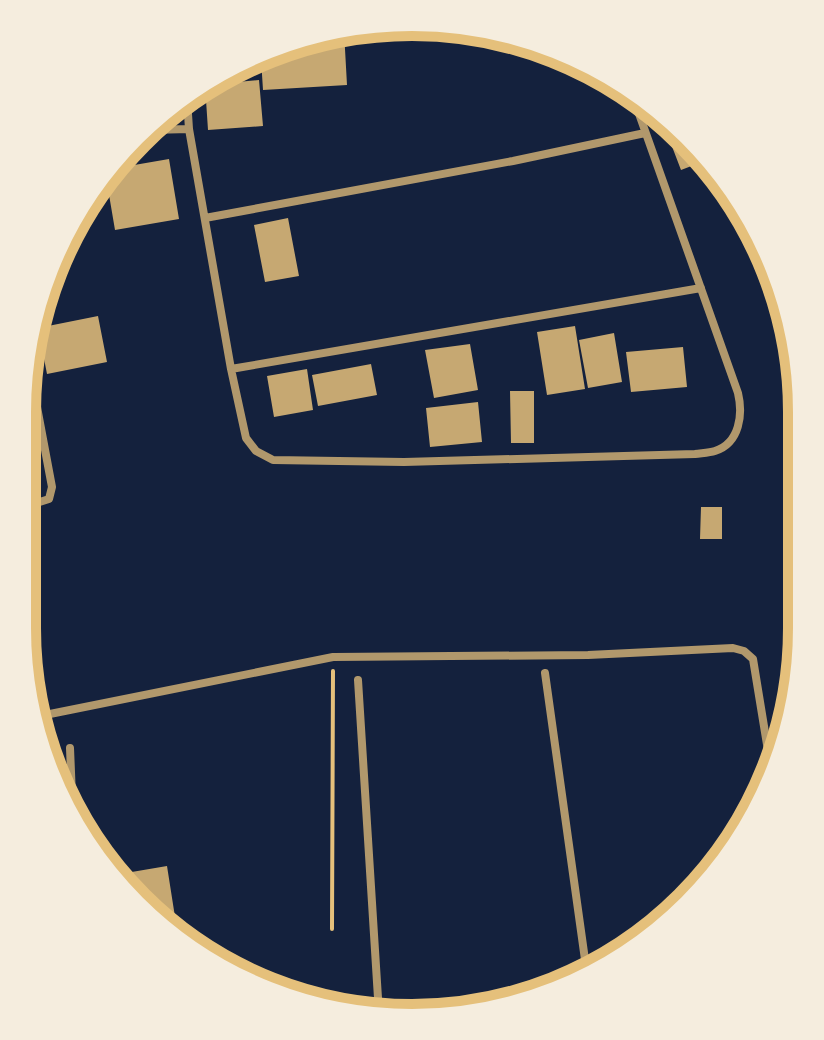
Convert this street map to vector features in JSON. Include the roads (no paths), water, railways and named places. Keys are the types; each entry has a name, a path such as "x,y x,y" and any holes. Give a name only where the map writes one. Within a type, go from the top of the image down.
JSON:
{"street":[{"path":"188,110 231,369 246,438 256,451 273,460 404,462 695,454 713,452 727,444 736,432 742,410 738,393 638,112"},
{"path":"163,130 189,129"},
{"path":"205,218 513,161 645,133"},
{"path":"231,369 701,288"},
{"path":"36,403 52,487 49,499 36,503"},
{"path":"46,715 333,657 588,655 733,648 744,651 753,659 768,750"},
{"path":"545,673 585,961"},
{"path":"358,680 378,1002"},
{"path":"70,748 72,786"}]}
